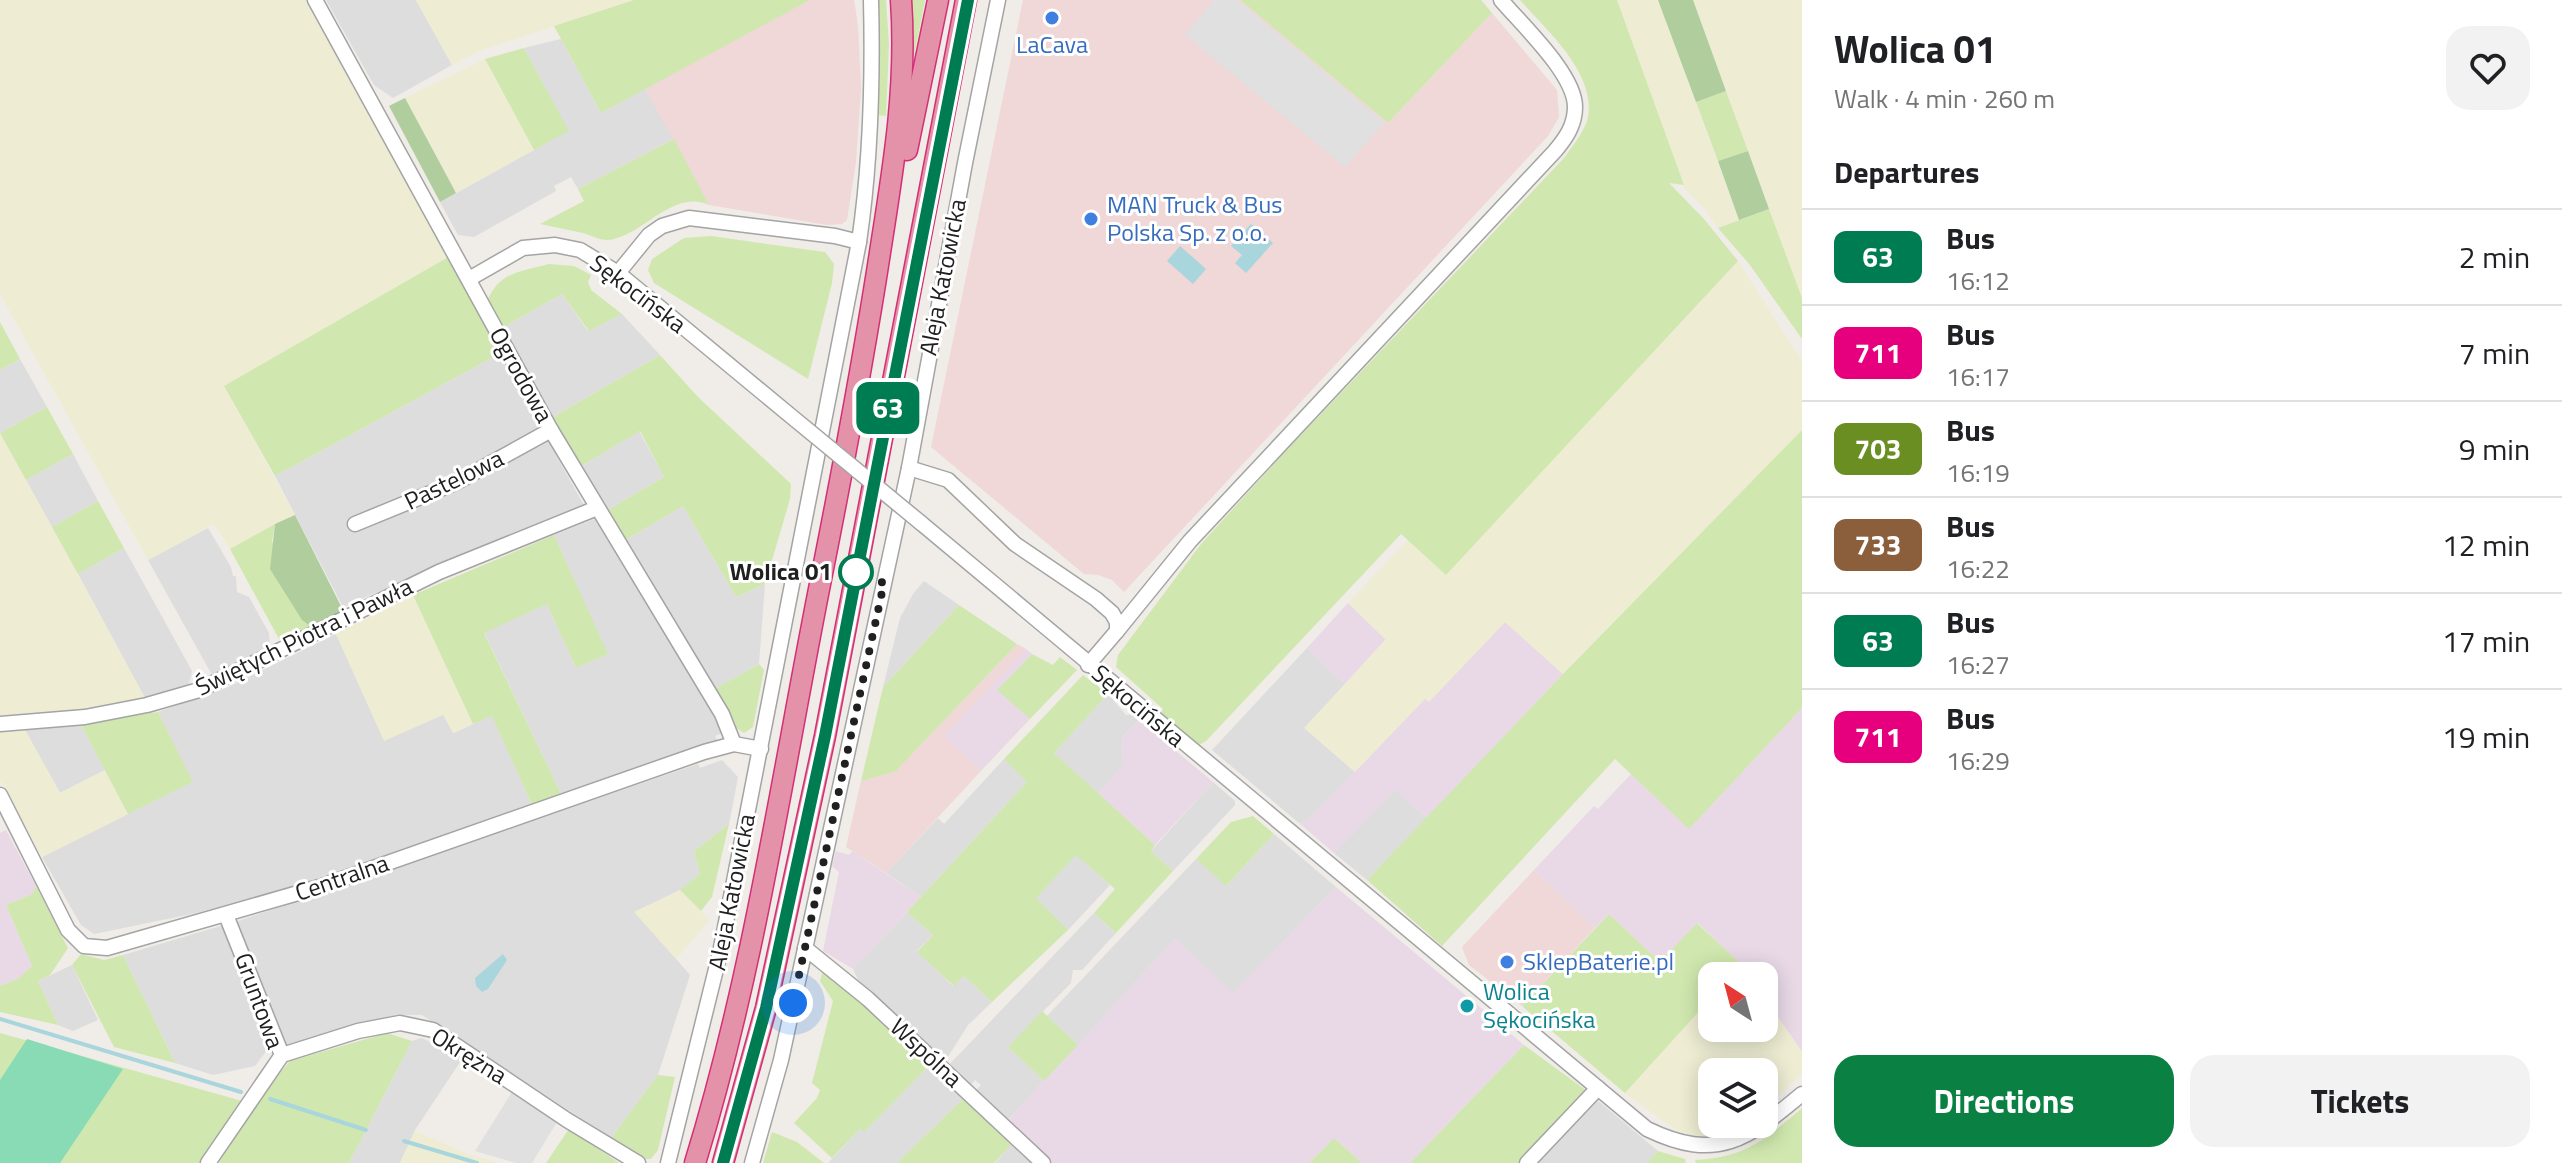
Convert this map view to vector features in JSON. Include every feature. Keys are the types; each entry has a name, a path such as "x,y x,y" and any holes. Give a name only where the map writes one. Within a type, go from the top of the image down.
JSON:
{"highway":[{"path":"867,338 901,107 901,0"},
{"path":"695,1163 721,1079 763,895 867,338 938,0"},
{"path":"723,1163 770,993 825,736 965,7"}],"street":[{"name":"Ogrodowa","path":"315,0 551,430 722,714 734,744"},
{"name":"Aleja Katowicka","path":"668,1163 714,982 859,242 871,144 871,0"},
{"name":"Aleja Katowicka","path":"752,1163 781,1060 909,468 998,0"},
{"path":"1088,665 1190,541 1555,151 1572,128 1576,104 1566,78 1501,0"},
{"path":"618,273 649,235 662,226 689,218 835,236 859,242"},
{"name":"Sękocińska","path":"469,279 523,248 555,245 580,250 618,273 1664,1140 1675,1146 1702,1151 1728,1148 1802,1094"},
{"name":"Pastelowa","path":"355,524 455,483 551,430"},
{"path":"909,468 948,480 1015,544 1112,613 1117,622 1117,631"},
{"name":"Świętych Piotra i Pawła","path":"0,724 85,717 147,705 199,690 439,572 597,508"},
{"name":"Centralna","path":"0,795 68,930 84,946 107,948 319,887 734,744 761,749"},
{"name":"Gruntowa","path":"208,1163 282,1055 226,915"},
{"name":"Wspólna","path":"805,948 868,999 1043,1163"},
{"name":"Okrężna","path":"282,1055 358,1031 400,1023 433,1030 567,1120 638,1163"},
{"path":"1527,1163 1598,1088"}],"shaded area":[{"path":"326,0 416,0 452,65 393,98 374,85"},
{"path":"809,0 854,0 861,89 856,162 847,220 842,224 827,225 709,205 645,88"},
{"path":"1023,0 1240,0 1388,123 1492,13 1557,90 1559,117 1548,136 1124,592 1112,580 1084,574 931,447"},
{"path":"1214,0 1237,0 1385,123 1345,167 1185,35"},
{"path":"561,39 601,113 645,88 674,139 578,189 571,177 554,186 556,191 474,237 458,235 440,202 568,131 524,48"},
{"path":"562,294 588,331 622,314 660,355 553,417 500,329"},
{"path":"499,354 585,507 496,541 343,607 275,476"},
{"path":"20,359 47,407 0,433 0,370"},
{"path":"639,431 664,477 606,511 581,466"},
{"path":"73,454 98,501 52,527 26,480"},
{"path":"683,506 736,597 765,584 759,664 711,691 622,542"},
{"path":"597,518 723,733 715,736 718,742 561,794 484,632 547,604 576,668 607,654 554,535"},
{"path":"208,528 233,576 236,576 237,592 249,597 269,633 270,648 212,675 148,560"},
{"path":"124,548 192,671 189,684 146,700 78,574"},
{"path":"924,581 959,605 883,687 900,618"},
{"path":"1348,603 1386,639 1345,684 1307,648"},
{"path":"1505,622 1563,674 1427,818 1395,790 1334,853 1299,823 1307,821 1425,698 1429,701"},
{"path":"336,634 384,740 443,714 454,733 492,715 532,805 279,891 192,914 94,934 81,925 42,857 192,782 158,712 226,688"},
{"path":"1017,644 1026,649 945,736 981,771 886,873 846,847 861,781 895,772"},
{"path":"1307,648 1345,684 1305,728 1355,772 1307,821 1299,823 1212,750"},
{"path":"1026,649 1032,654 998,690 1030,719 981,771 944,736"},
{"path":"1108,694 1126,715 1132,714 1139,720 1122,737 1123,765 1098,794 1054,753"},
{"path":"1802,708 1802,1052 1778,1017 1778,962 1738,962 1698,923 1660,962 1609,914 1595,928 1534,870 1594,806 1598,809 1631,774 1689,828"},
{"path":"1139,720 1213,782 1155,845 1098,794 1123,765 1122,737"},
{"path":"80,723 105,770 60,793 25,730"},
{"path":"1004,759 1028,781 921,897 886,873 938,818 944,824"},
{"path":"722,760 738,777 729,824 694,851 700,874 680,890 635,912 690,975 658,1075 611,1138 422,1015 397,1015 293,1050 286,1046 235,922 698,764 700,768"},
{"path":"1213,782 1235,801 1235,805 1173,871 1151,851"},
{"path":"1395,789 1427,818 1367,880 1334,853"},
{"path":"6,830 36,886 32,894 6,905 32,966 19,978 0,986 0,833"},
{"path":"1274,834 1336,887 1233,994 1175,939 1078,1045 1047,1016 1196,859 1227,885"},
{"path":"836,851 849,855 852,851 921,897 853,969 823,951 839,872 832,866"},
{"path":"1076,854 1110,885 1068,930 1035,898"},
{"path":"1534,870 1595,928 1522,1006 1469,965 1462,947"},
{"path":"1336,887 1500,1024 1498,1030 1505,1037 1511,1034 1524,1045 1410,1163 1362,1163 1334,1138 1309,1163 1044,1163 1048,1158 1008,1120 1175,939 1233,993"},
{"path":"907,912 933,935 917,951 953,986 964,976 992,1002 968,1025 946,1060 938,1060 860,984 853,969"},
{"path":"1094,913 1116,933 1082,970 1073,970 1071,983 1008,1047 1044,1081 1005,1123 974,1092 981,1085 975,1080 970,1086 947,1067"},
{"path":"224,925 271,1045 255,1066 213,1075 175,1063 123,955"},
{"path":"72,965 98,1020 73,1031 58,1025 38,981"},
{"path":"421,1038 464,1056 415,1130 400,1163 349,1163 412,1041"},
{"path":"931,1064 966,1096 897,1163 828,1163 861,1128 865,1131"},
{"path":"512,1092 557,1122 532,1163 516,1163 475,1151"},
{"path":"1597,1100 1658,1151 1647,1163 1538,1163"},
{"path":"1011,1145 1031,1163 995,1163"}],"green space":[{"path":"0,0 308,0 450,256 224,386 295,515 230,549 214,524 148,560 0,294"},
{"path":"416,0 634,0 482,50 452,65"},
{"path":"634,0 810,0 601,113 554,26"},
{"path":"876,0 886,0 889,44 886,116 877,115 879,64"},
{"path":"911,0 925,0 914,57 912,57"},
{"path":"1240,0 1481,0 1492,13 1388,123"},
{"path":"1520,0 1617,0 1684,185 1669,183 1738,261 1446,575 1401,534 1199,745 1161,714 1163,709 1116,667 1118,655 1201,544 1564,158 1580,135 1587,121 1589,104 1578,71 1556,40"},
{"path":"1617,0 1658,0 1739,220 1718,228 1685,189"},
{"path":"1658,0 1693,0 1726,91 1696,102"},
{"path":"1693,0 1802,0 1802,298 1769,209"},
{"path":"524,48 569,131 534,150 485,59"},
{"path":"485,59 534,150 456,193 405,98"},
{"path":"1726,91 1748,151 1718,161 1696,102"},
{"path":"405,98 456,193 440,202 389,106"},
{"path":"674,139 709,205 682,203 632,232 607,240 540,224 584,201 578,189"},
{"path":"1748,151 1769,209 1739,220 1718,161"},
{"path":"1769,209 1802,298 1802,339 1750,265 1718,228"},
{"path":"711,236 825,252 834,264 808,379 654,283 648,270 652,259 684,238"},
{"path":"450,256 499,354 275,476 224,386"},
{"path":"1738,261 1802,361 1802,430 1563,674 1505,622 1429,702 1425,699 1355,772 1304,728 1386,640 1348,603 1408,540 1446,574"},
{"path":"549,264 574,266 591,275 588,282 591,290 622,314 589,331 562,294 500,329 487,301 492,291 512,274"},
{"path":"0,322 20,359 0,370"},
{"path":"660,355 698,397 791,484 790,499 765,584 736,597 683,506 622,542 606,511 664,477 640,431 581,466 553,417"},
{"path":"47,407 73,454 26,480 0,433"},
{"path":"1802,430 1802,708 1689,829 1615,759 1442,946 1367,880"},
{"path":"0,433 78,574 146,700 0,718"},
{"path":"98,501 124,548 78,574 52,527"},
{"path":"295,515 345,614 313,628 302,620 270,569 275,524"},
{"path":"275,524 272,541 313,628 284,642 279,639 230,549"},
{"path":"554,535 608,654 576,668 547,604 484,633 561,794 532,805 492,716 473,724 413,595"},
{"path":"413,595 473,724 453,733 443,715 384,741 336,634"},
{"path":"959,605 1017,644 895,772 861,781 883,687"},
{"path":"1032,654 1053,665 1060,657 1077,670 1030,719 997,690"},
{"path":"759,664 764,670 753,727 744,733 732,725 711,691"},
{"path":"1083,675 1108,694 1054,753 1155,845 1151,851 1173,871 1116,933 1094,913 1115,889 1076,855 1036,898 1068,930 992,1002 964,976 954,986 917,952 933,935 907,912 1027,782 1004,759"},
{"path":"158,712 193,782 128,814 80,723"},
{"path":"25,730 60,793 105,770 128,814 42,857 0,780 0,731"},
{"path":"1253,816 1274,834 1226,886 1196,859 1231,822"},
{"path":"729,824 712,897 701,911 680,890 700,874 694,851"},
{"path":"36,886 68,948 50,975 38,981 58,1025 0,1012 0,986 19,978 32,966 6,905 32,894"},
{"path":"680,890 710,920 676,959 634,912"},
{"path":"1609,914 1660,962 1697,923 1739,962 1698,962 1698,1012 1625,1093 1522,1006"},
{"path":"81,954 104,960 123,955 175,1063 114,1047 72,965"},
{"path":"823,969 845,984 931,1064 864,1132 860,1129 832,1158 794,1123 817,1098 820,1090 812,1083 833,1001 820,981"},
{"path":"1042,1011 1078,1045 1044,1081 1008,1047"},
{"path":"1698,1012 1698,1042 1778,1042 1778,1017 1802,1052 1802,1074 1778,1095 1778,1058 1698,1058 1698,1137 1676,1130 1625,1093"},
{"path":"0,1033 242,1101 200,1163 49,1163 0,1097"},
{"path":"387,1033 412,1041 349,1163 219,1163 256,1101 290,1061"},
{"path":"27,1039 123,1069 60,1163 0,1163 0,1080"},
{"path":"1524,1045 1587,1091 1519,1163 1410,1163"},
{"path":"658,1075 675,1077 658,1150 651,1159 642,1159 611,1138"},
{"path":"966,1096 1015,1141 994,1163 897,1163"},
{"path":"1802,1108 1802,1163 1696,1163 1695,1160 1742,1151 1764,1138 1778,1138 1778,1128"},
{"path":"569,1129 619,1163 546,1163"},
{"path":"415,1131 468,1154 499,1163 400,1163"},
{"path":"772,1132 797,1142 824,1163 763,1163"},
{"path":"1334,1138 1362,1163 1309,1163"},
{"path":"1658,1151 1685,1159 1686,1163 1647,1163"}],"water":[{"path":"1251,224 1273,243 1246,273 1235,263 1242,255 1231,246"},
{"path":"1180,246 1206,269 1193,284 1167,261"},
{"path":"503,954 507,960 488,989 482,992 476,986 475,978"}],"waterway":[{"path":"0,1019 241,1092"},
{"path":"270,1099 366,1130"},
{"path":"404,1141 477,1163"}],"bus line":[{"name":"63","path":"723,1163 777,963 825,736 968,0"}],"place":[{"name":"LaCava","path":"1052,18"},
{"name":"MAN Truck & Bus Polska Sp. z o.o.","path":"1091,219"},
{"name":"Wolica 01","path":"856,572"},
{"name":"SklepBaterie.pl","path":"1507,962"},
{"name":"Wolica Sękocińska","path":"1467,1006"}],"route":[{"path":"793,1003 884,583 856,572"}]}
